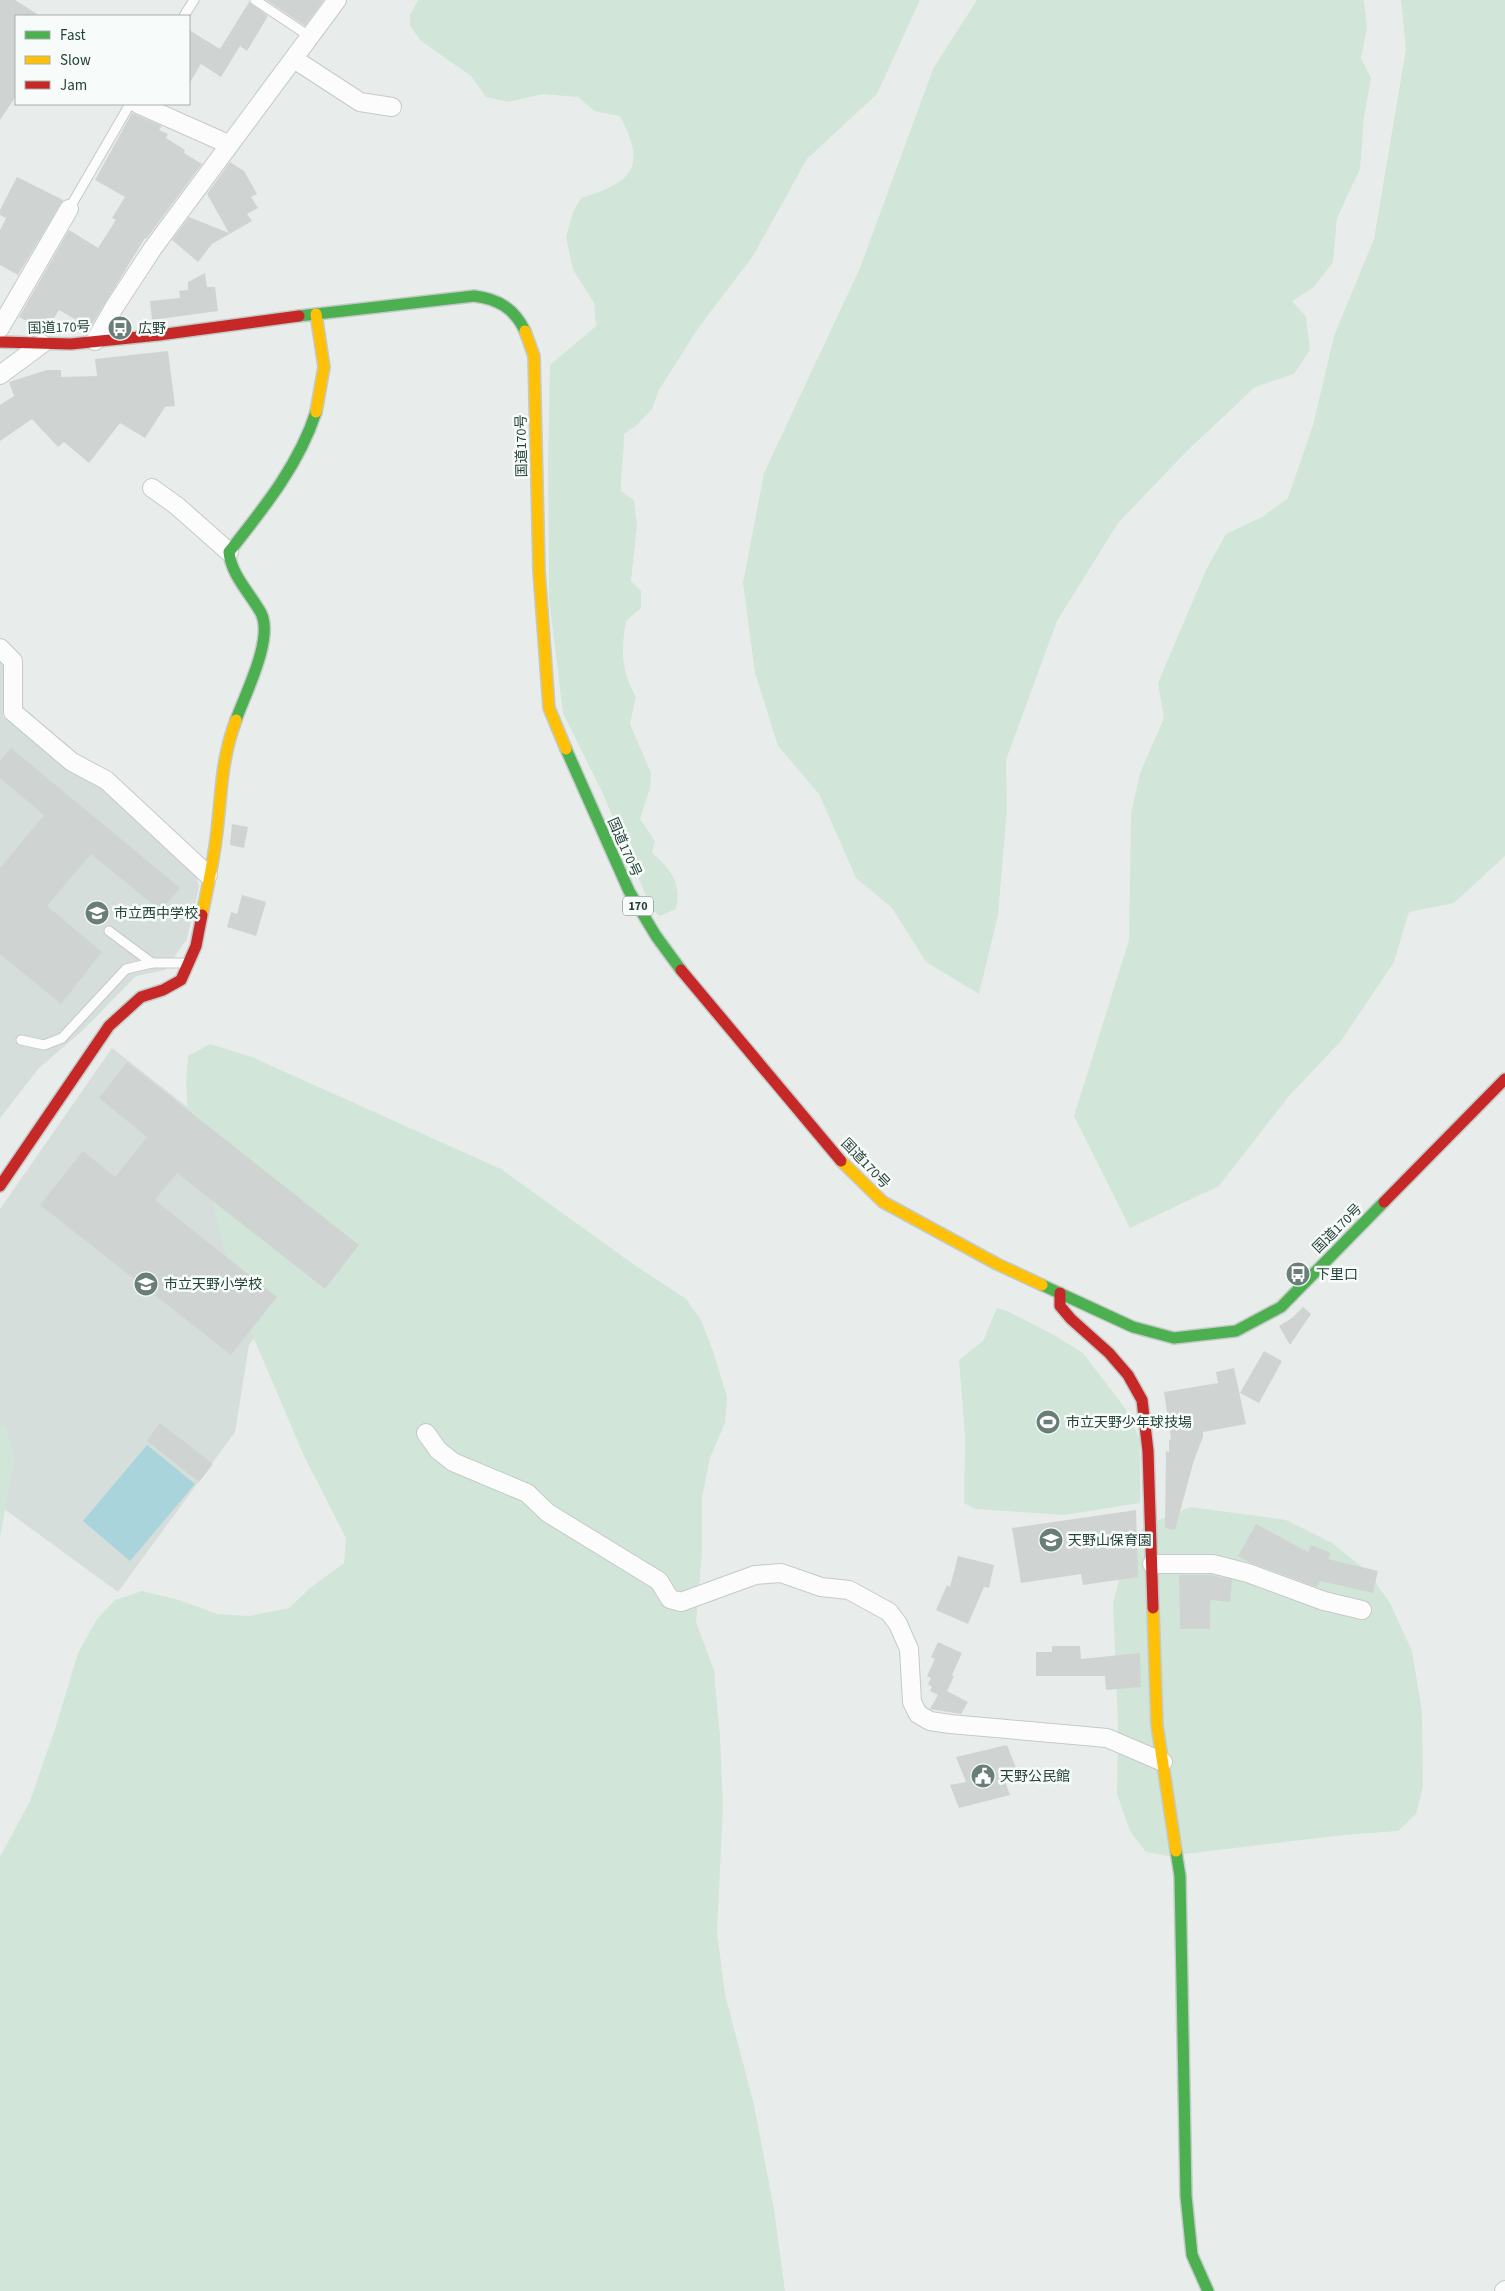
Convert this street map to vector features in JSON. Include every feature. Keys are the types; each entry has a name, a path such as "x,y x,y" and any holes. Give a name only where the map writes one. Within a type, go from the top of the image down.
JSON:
{"main road":[{"name":"国道170号","path":"0,342 42,344 159,335 316,314 474,296 497,300 515,314 527,332 534,356 539,571 549,708 586,798 629,892 656,936 685,975 844,1165 883,1202 997,1264 1132,1327 1174,1338 1236,1331 1281,1307 1505,1079"},
{"path":"0,1186 109,1026 141,997 163,990 181,980 196,946 216,839 222,767 265,635 262,615 230,564 229,552 298,455 320,403 324,373 316,314"},
{"path":"1060,1293 1060,1306 1071,1319 1110,1353 1128,1374 1142,1400 1148,1450 1157,1726 1180,1876 1186,2196 1192,2254 1208,2291"}],"street":[{"path":"95,341 114,306 153,248 336,0"},
{"path":"294,59 360,102 392,107"},
{"path":"140,105 228,144"},
{"path":"0,328 69,209"},
{"path":"0,375 42,344"},
{"path":"152,488 229,552"},
{"path":"0,648 13,661 13,712 72,762 106,780 208,875"},
{"path":"426,1433 438,1450 453,1462 527,1493 548,1513 659,1581 670,1599 681,1602 755,1575 781,1573 821,1587 849,1590 889,1612 898,1624 909,1649 912,1702 918,1714 930,1721 1107,1738 1163,1762"},
{"path":"1152,1564 1213,1564 1248,1573 1324,1600 1362,1610"}],"lane":[{"path":"185,15 194,0"},
{"path":"255,0 309,36"},
{"path":"69,209 129,105"},
{"path":"109,931 152,963"},
{"path":"21,1040 44,1045 62,1038 126,969 152,963 189,963"}],"shaded area":[{"name":"市立西中学校","path":"0,659 5,664 3,717 110,791 195,869 199,887 187,939 165,970 136,976 81,1032 39,1068 0,1118"},
{"name":"市立天野小学校","path":"112,1048 337,1224 249,1345 235,1432 118,1592 0,1506 0,1209"}],"green space":[{"path":"418,0 920,0 877,94 807,159 753,256 699,327 659,390 652,409 637,425 624,434 621,491 634,500 637,526 631,581 641,591 641,608 626,621 623,651 627,678 636,697 630,724 651,773 650,788 640,819 655,841 652,853 670,871 677,892 676,909 660,916 652,910 603,794 563,713 549,599 548,460 550,365 596,326 594,303 573,270 566,237 573,212 581,198 613,186 623,179 630,170 633,161 633,148 620,116 594,111 578,97 542,94 509,102 486,97 471,76 421,41 410,26 410,15"},
{"path":"977,0 1364,0 1367,28 1361,58 1371,78 1364,117 1360,169 1337,218 1333,262 1314,287 1292,301 1306,317 1310,350 1294,374 1255,387 1187,451 1118,523 1057,621 1006,760 1007,809 998,915 979,994 926,962 892,908 856,878 819,794 778,746 755,673 743,583 764,473 860,268 933,69"},
{"path":"1401,0 1505,0 1505,856 1454,903 1409,912 1394,962 1341,1041 1289,1096 1219,1186 1130,1228 1074,1116 1129,940 1131,814 1140,773 1164,718 1158,683 1206,570 1226,534 1262,517 1288,498 1313,425 1334,336 1374,239 1406,49"},
{"path":"210,1044 252,1057 501,1169 636,1266 686,1299 701,1320 727,1397 725,1423 710,1458 702,1498 702,1553 696,1622 714,1670 720,1736 723,1807 717,1932 725,1994 754,2105 774,2209 785,2291 0,2291 0,1857 30,1801 56,1726 78,1653 97,1619 115,1600 142,1591 179,1600 217,1614 249,1616 289,1608 310,1588 344,1563 346,1538 304,1456 246,1320 227,1258 207,1181 189,1128 186,1082 188,1056"},
{"name":"市立天野少年球技場","path":"997,1308 1007,1311 1054,1335 1083,1353 1125,1408 1140,1440 1140,1503 1064,1515 975,1509 964,1503 965,1436 959,1360 983,1341"},
{"path":"0,1425 5,1426 15,1456 0,1537"},
{"path":"1191,1507 1286,1520 1332,1543 1368,1572 1390,1603 1412,1651 1422,1711 1423,1786 1416,1814 1398,1831 1344,1835 1168,1856 1146,1852 1130,1831 1117,1794 1118,1722 1113,1603 1126,1554 1144,1526"}],"water":[{"path":"147,1445 195,1484 130,1561 83,1521"}],"building":[{"path":"0,0 15,0 38,15 15,15 15,98 0,120"},
{"path":"266,0 324,0 305,26"},
{"path":"249,2 268,16 247,51 240,46 221,77 201,64 190,82 190,31 220,49"},
{"path":"132,113 162,126 159,130 168,134 166,138 185,150 184,153 202,164 145,238 91,326 69,327 69,321 76,320 59,310 49,326 41,322 38,327 19,317 69,230 98,248 116,220 112,218 125,197 95,180"},
{"path":"230,162 244,171 257,194 251,197 258,208 247,214 252,221 212,244 198,262 172,240 189,217 229,233 207,194"},
{"path":"17,177 63,200 18,275 0,265 0,230 6,218 0,215 0,210"},
{"path":"205,273 207,287 215,287 218,311 152,320 150,301 180,298 179,291 188,290 188,282"},
{"path":"168,351 175,406 165,407 145,438 120,423 89,463 64,442 58,447 32,419 0,441 0,405 14,396 9,382 47,370 61,370 61,377 97,376 95,359"},
{"path":"11,748 180,888 161,911 91,854 47,906 102,952 61,1004 0,954 0,868 44,815 0,778 0,761"},
{"path":"232,824 248,827 244,848 230,845"},
{"path":"242,895 266,902 256,936 227,927 231,912 237,914"},
{"path":"127,1062 359,1245 325,1289 177,1173 155,1200 277,1297 231,1355 40,1205 83,1151 115,1177 147,1137 99,1098"},
{"path":"1303,1307 1311,1314 1290,1345 1279,1326 1292,1318"},
{"path":"1264,1351 1282,1361 1259,1403 1240,1393"},
{"path":"1234,1368 1246,1424 1203,1432 1175,1530 1165,1528 1166,1451 1169,1452 1169,1440 1171,1439 1164,1392 1218,1383 1216,1372"},
{"path":"160,1423 213,1464 199,1482 147,1441"},
{"path":"1136,1510 1138,1577 1083,1585 1081,1574 1021,1583 1012,1528"},
{"path":"1256,1524 1308,1552 1311,1545 1331,1553 1328,1559 1378,1571 1373,1593 1320,1581 1317,1587 1249,1562 1238,1556"},
{"path":"958,1556 994,1565 989,1588 984,1587 968,1624 936,1610 947,1585 950,1587"},
{"path":"1179,1575 1212,1575 1232,1580 1230,1602 1210,1600 1210,1629 1180,1629"},
{"path":"938,1642 962,1653 947,1691 968,1702 961,1714 930,1709 938,1695 930,1691 932,1687 928,1684 931,1678 927,1676 935,1659 931,1657"},
{"path":"1052,1646 1080,1646 1081,1659 1140,1653 1141,1687 1106,1690 1105,1676 1036,1676 1036,1652 1052,1652"},
{"name":"天野公民館","path":"1007,1745 1016,1768 1001,1770 1010,1795 959,1808 950,1785 966,1782 956,1757"}],"traffic: fast":[{"path":"299,316 474,296 483,297 504,306 516,316 525,331"},
{"path":"236,720 257,666 264,637 264,624 261,613 233,568 229,552 279,486 300,450 316,412"},
{"path":"566,749 629,891 656,936 681,970"},
{"path":"1042,1285 1133,1327 1174,1338 1236,1331 1281,1307 1384,1202"},
{"path":"1176,1851 1180,1876 1186,2196 1192,2255 1208,2291"}],"traffic: slow":[{"path":"316,314 324,367 316,412"},
{"path":"525,331 534,356 539,571 549,708 566,749"},
{"path":"202,915 215,848 224,765 236,720"},
{"path":"841,1161 883,1202 997,1264 1042,1285"},
{"path":"1153,1608 1157,1725 1176,1851"}],"traffic: jam":[{"path":"0,342 71,344 159,335 299,316"},
{"path":"0,1186 109,1026 141,997 163,990 181,980 196,946 202,915"},
{"path":"681,970 841,1161"},
{"path":"1384,1202 1505,1079"},
{"path":"1060,1293 1060,1306 1071,1319 1109,1353 1128,1375 1142,1400 1148,1451 1153,1608"}],"place":[{"name":"広野","path":"120,328"},
{"name":"市立西中学校","path":"97,913"},
{"name":"下里口","path":"1298,1274"},
{"name":"市立天野小学校","path":"146,1284"},
{"name":"市立天野少年球技場","path":"1048,1422"},
{"name":"天野山保育園","path":"1051,1540"},
{"name":"天野公民館","path":"983,1776"}]}
